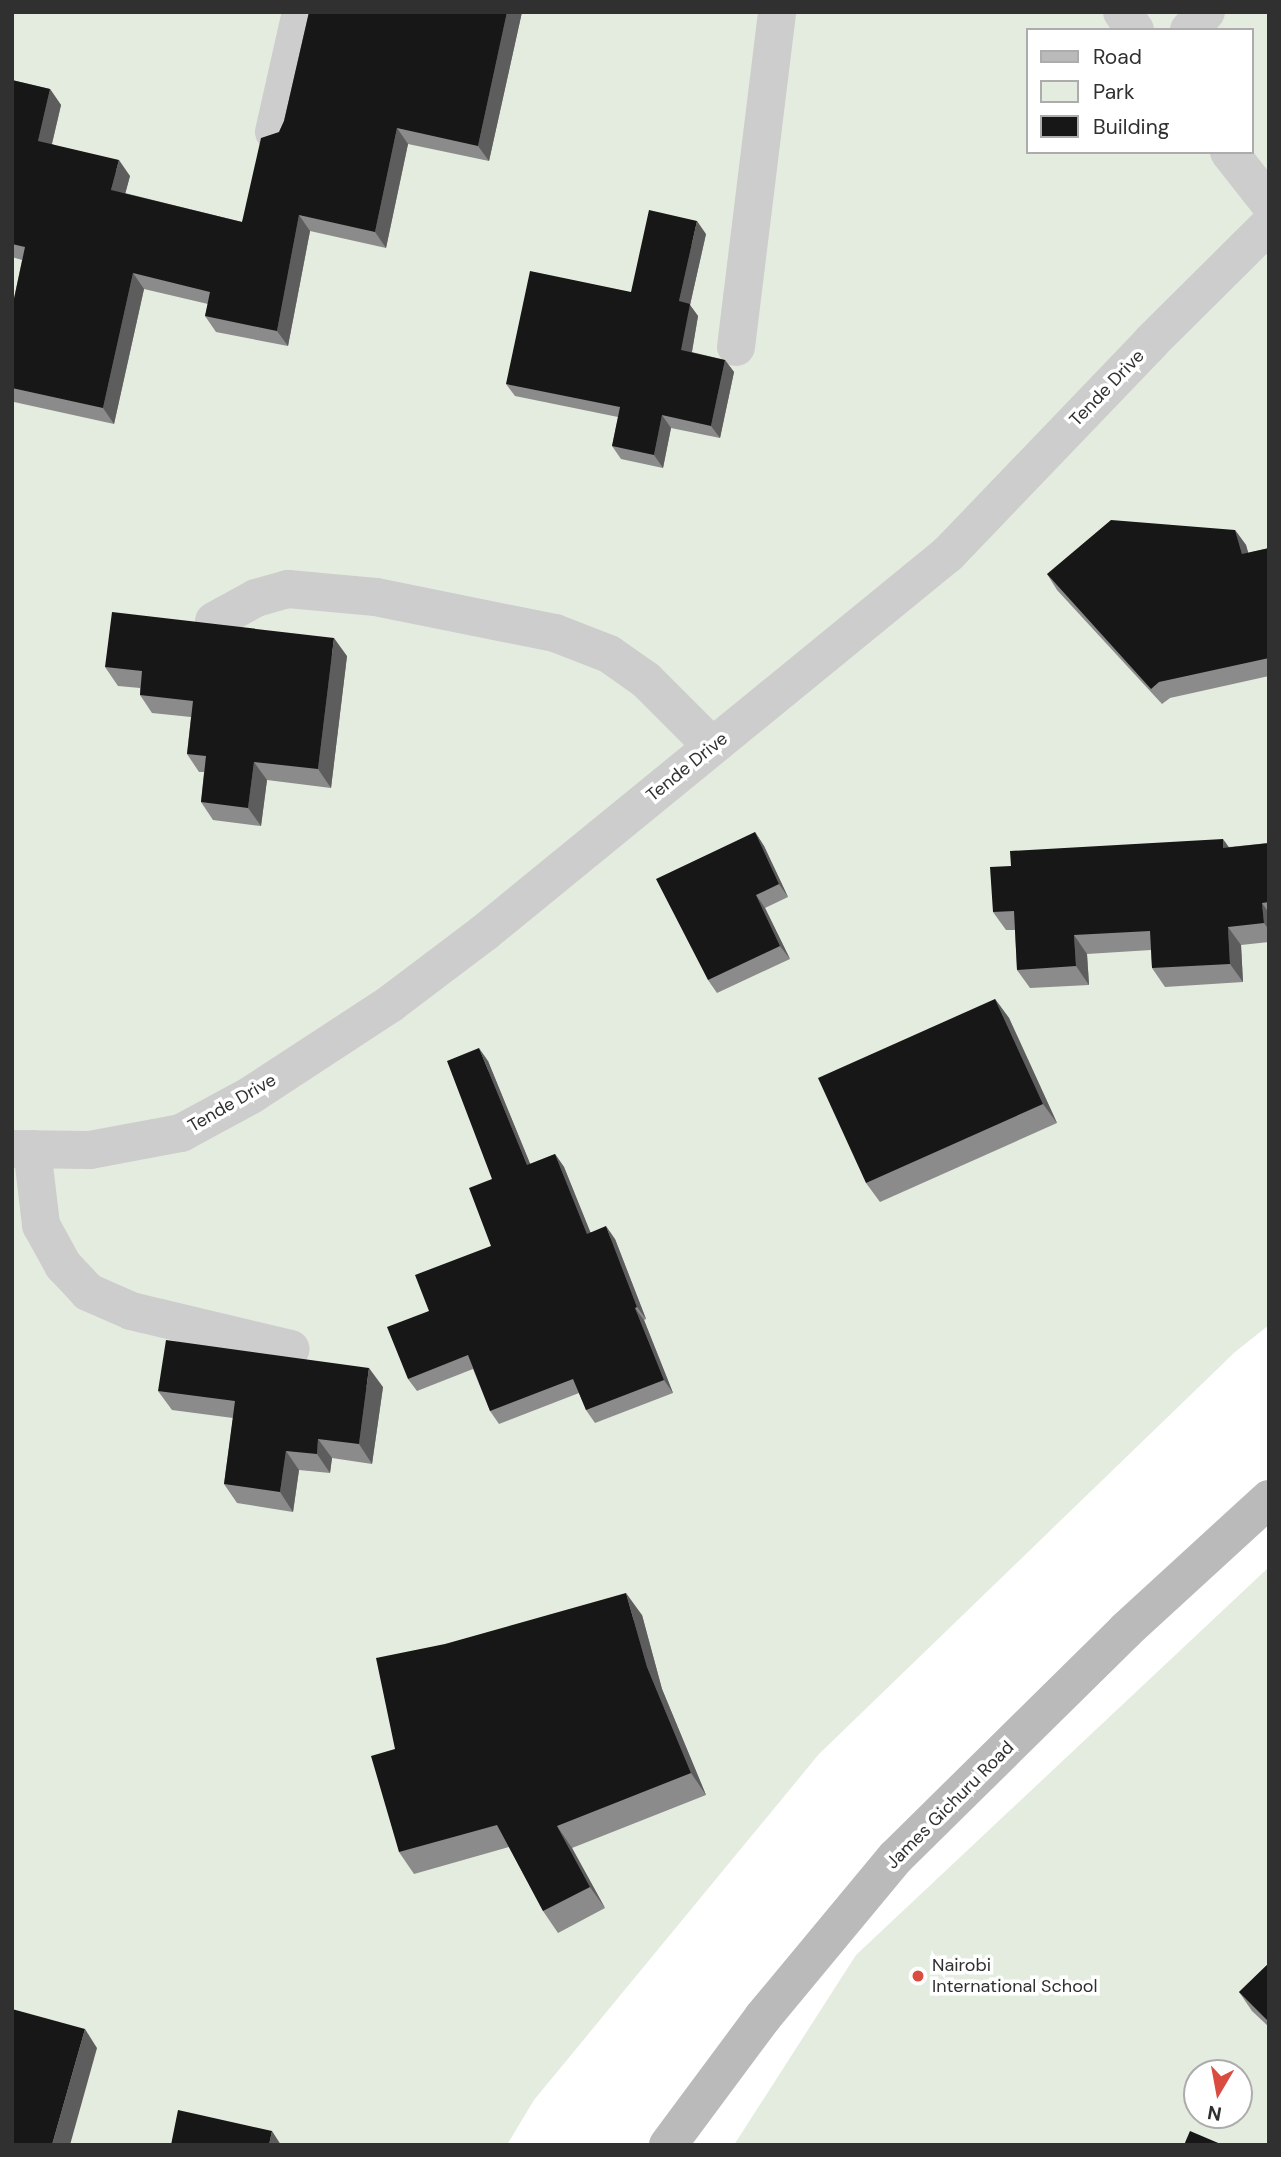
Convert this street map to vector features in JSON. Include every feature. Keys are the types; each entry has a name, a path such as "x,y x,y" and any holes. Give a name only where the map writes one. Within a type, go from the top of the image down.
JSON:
{"main road":[{"name":"James Gichuru Road","path":"668,2145 763,2017 896,1857 1126,1630 1269,1499"}],"street":[{"path":"274,132 301,12"},
{"path":"736,347 777,12"},
{"path":"1122,12 1134,28"},
{"path":"1191,28 1206,12"},
{"path":"1231,154 1269,204"},
{"name":"Tende Drive","path":"22,1149 90,1150 181,1133 251,1095 401,996 484,933 948,554 1151,342 1269,225"},
{"path":"214,621 256,598 288,589 376,597 555,633 609,654 646,680 712,746"},
{"path":"22,1149 41,1225 63,1265 88,1292 131,1311 291,1349"}],"green space":[{"path":"12,12 1269,12 1269,1325 1235,1352 819,1754 534,2100 507,2145 12,2145"},
{"path":"1269,1567 1269,2145 734,2145 856,1955"}],"building":[{"path":"309,12 507,12 478,146 397,128 375,232 299,215 277,331 205,316 210,292 133,273 103,408 12,388 12,308 25,247 12,244 12,80 50,89 38,141 119,160 111,190 242,222 261,138 279,132 284,121"},
{"path":"649,210 697,221 679,301 690,304 681,350 725,360 711,426 662,415 654,455 612,446 620,407 506,384 530,271 631,292"},
{"path":"1111,520 1235,530 1242,554 1269,548 1269,658 1159,682 1151,689 1047,574"},
{"path":"112,612 334,638 318,769 254,762 248,808 201,802 206,756 187,754 193,701 140,695 142,671 105,667"},
{"path":"755,832 779,884 756,895 780,946 708,980 656,879"},
{"path":"1223,839 1223,848 1269,843 1269,902 1262,903 1264,923 1228,927 1230,964 1152,968 1150,931 1074,935 1076,966 1017,970 1014,911 993,912 990,867 1011,866 1010,851"},
{"path":"995,999 1043,1104 866,1183 818,1078"},
{"path":"479,1048 527,1165 555,1154 587,1234 606,1226 664,1380 586,1410 573,1379 490,1411 468,1355 408,1379 387,1327 429,1311 415,1275 491,1246 469,1188 492,1179 447,1061"},
{"path":"166,1340 369,1368 359,1444 318,1439 317,1454 286,1451 280,1492 224,1484 235,1401 158,1391"},
{"path":"626,1593 647,1667 691,1773 557,1826 590,1887 543,1911 497,1825 399,1852 371,1756 395,1749 376,1658 445,1644"},
{"path":"1269,1963 1269,2022 1239,1992"},
{"path":"12,2009 85,2029 52,2145 12,2145"},
{"path":"178,2110 272,2131 269,2145 171,2145"},
{"path":"1190,2131 1223,2145 1184,2145"}],"place":[{"name":"Nairobi International School","path":"918,1976"}]}
